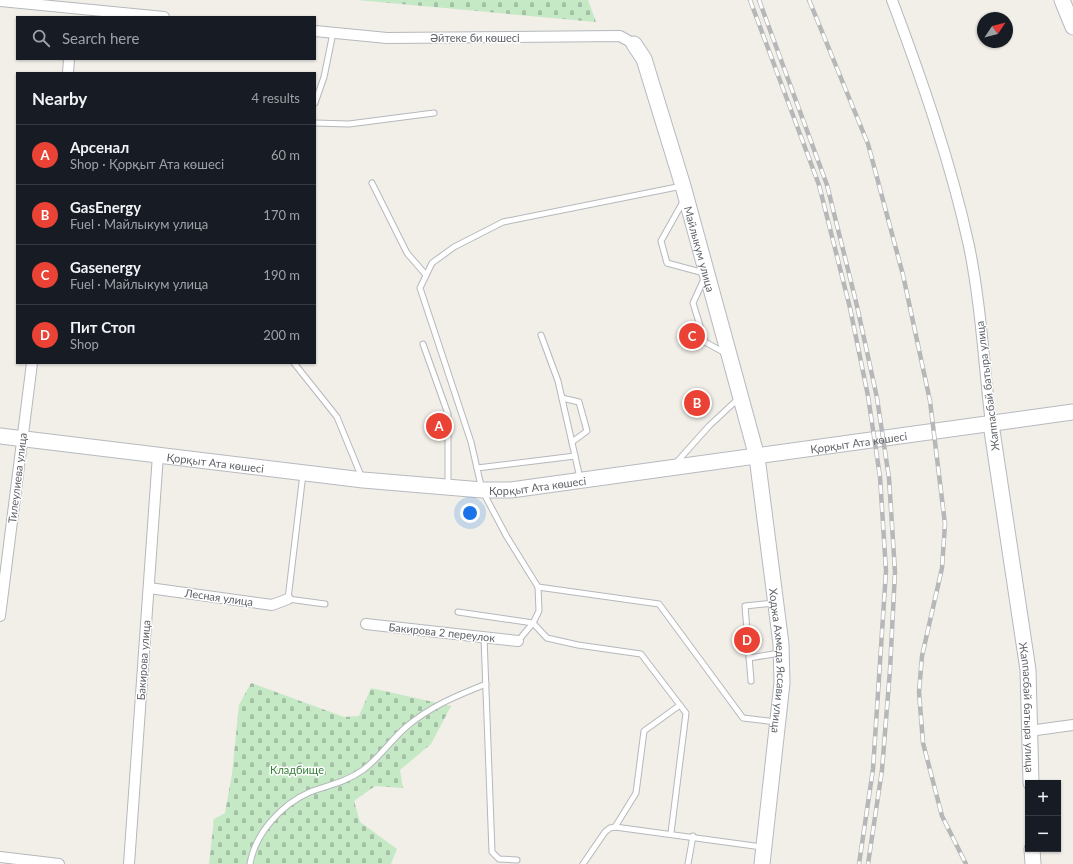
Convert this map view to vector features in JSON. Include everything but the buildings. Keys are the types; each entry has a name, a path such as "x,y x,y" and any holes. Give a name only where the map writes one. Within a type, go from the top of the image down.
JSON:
{"main road":[{"path":"1062,0 1073,27"},
{"name":"Майлыкум улица","path":"634,44 644,59 684,192 757,457"},
{"name":"Қорқыт Ата көшесі","path":"0,436 363,480 482,490 511,490 1073,412"},
{"name":"Жаппасбай батыра улица","path":"991,424 1028,670 1031,780"},
{"name":"Ходжа Ахмеда Яссави улица","path":"757,457 776,602 781,653 782,683 762,864"},
{"path":"1032,852 1033,864"}],"street":[{"name":"Жаппасбай батыра улица","path":"892,0 950,171 969,247 976,287 991,424"},
{"path":"0,1 75,13 137,16"},
{"name":"Әйтеке би көшесі","path":"316,31 386,38 620,36 634,44"},
{"path":"68,72 69,60"},
{"name":"Тилеулиева улица","path":"0,616 32,364"},
{"name":"Бакирова улица","path":"129,864 158,455"},
{"name":"Лесная улица","path":"149,588 272,605 288,599"},
{"name":"Бакирова 2 переулок","path":"366,624 518,641"},
{"path":"1030,731 1073,725"},
{"path":"0,857 58,864"}],"lane":[{"path":"316,100 324,77 333,33"},
{"path":"316,122 349,124 434,113"},
{"path":"372,183 407,253 426,275"},
{"path":"684,192 661,241 667,263 706,274 693,303 705,342 728,354"},
{"path":"518,641 539,611 538,587 507,537 482,490 471,442 420,288 432,263 454,247 503,222 684,192"},
{"path":"541,335 558,381 581,481"},
{"path":"423,344 448,414 448,487"},
{"path":"295,364 337,417 363,480"},
{"path":"562,398 579,402 587,431 572,442"},
{"path":"671,469 709,426 740,398"},
{"path":"477,468 575,456"},
{"path":"303,473 288,599 325,604"},
{"path":"538,587 659,604 743,718 778,722"},
{"path":"751,681 745,606 776,602"},
{"path":"458,612 532,623 547,638 578,645 641,654 686,713 671,833"},
{"path":"484,637 492,852 499,859 516,860"},
{"path":"749,658 781,653"},
{"path":"250,864 251,857 265,828 289,804 309,793 347,780 364,769 407,727 444,701 486,684"},
{"path":"616,827 636,794 644,730 680,705"},
{"path":"583,864 605,832 610,828 616,827 671,833 765,847"},
{"path":"688,864 693,836"}],"green space":[{"path":"357,0 588,0 596,22"},
{"name":"Кладбище","path":"251,683 344,717 359,716 371,688 451,706 431,744 400,770 403,788 375,786 354,801 360,822 397,849 391,864 209,864 214,819 225,813 232,774 239,705"}],"railway":[{"path":"750,0 819,185 850,308 868,396 880,477 886,571 873,769 859,864"},
{"path":"759,0 827,185 857,306 877,398 889,478 895,572 890,670 882,770 868,864"},
{"path":"809,0 868,144 903,275 930,401 945,524 942,568 922,656 919,692 923,743 942,816 966,864"}],"place":[{"name":"Gasenergy","path":"692,336"},
{"name":"GasEnergy","path":"697,403"},
{"name":"Арсенал","path":"439,426"},
{"name":"Пит Стоп","path":"747,640"}]}
